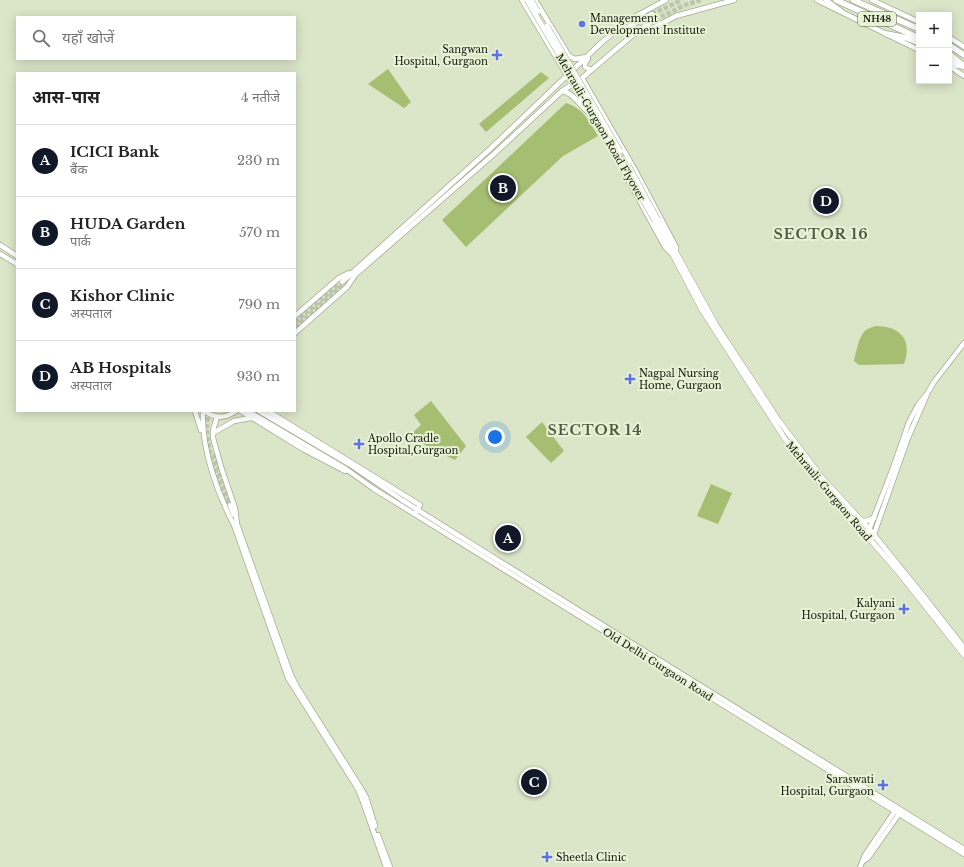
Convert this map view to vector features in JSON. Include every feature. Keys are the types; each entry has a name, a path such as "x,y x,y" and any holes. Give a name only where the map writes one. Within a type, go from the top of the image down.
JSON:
{"highway":[{"name":"NH48","path":"836,0 916,37"},
{"name":"NH48","path":"853,0 916,28"},
{"path":"887,34 907,38 916,42"},
{"path":"952,47 964,55"},
{"path":"952,56 964,66"},
{"path":"952,62 964,66"}],"main road":[{"path":"522,0 610,147 665,247 675,254 676,247 659,214 582,78"},
{"name":"Mehrauli-Gurgaon Road Flyover","path":"527,0 656,220"},
{"name":"Mehrauli-Gurgaon Road Flyover","path":"531,0 574,71 675,254"},
{"path":"535,0 570,57 586,58"},
{"path":"343,283 490,149 600,44 627,21 666,0"},
{"path":"634,34 655,27 676,16 734,0"},
{"path":"817,0 833,9 841,11"},
{"path":"826,0 841,11 916,48"},
{"path":"872,0 916,21"},
{"path":"617,30 626,28 652,14"},
{"path":"296,315 339,278 354,273 494,154 562,92 582,78 634,34 655,20"},
{"path":"952,39 964,46"},
{"path":"591,70 585,66 584,63 600,44"},
{"path":"557,59 567,52"},
{"path":"952,68 964,76"},
{"path":"562,92 570,94 579,105 588,112"},
{"path":"582,100 591,94"},
{"path":"0,245 16,255"},
{"path":"0,254 16,263"},
{"name":"Mehrauli-Gurgaon Road","path":"675,254 714,326 785,439 814,476 873,538 908,584 954,639 964,655"},
{"path":"296,332 347,287 354,273"},
{"name":"Mehrauli-Gurgaon Road","path":"714,326 758,391 798,446 836,494 861,521 868,532"},
{"path":"868,532 909,422 918,405 934,382 964,343"},
{"path":"873,538 908,438 928,392"},
{"path":"195,412 214,478 226,511 235,525 291,675 366,797 390,867"},
{"path":"204,412 202,427 204,441"},
{"path":"206,412 217,417 228,416 234,412"},
{"path":"243,412 336,468 352,473"},
{"path":"250,412 352,473"},
{"name":"Old Delhi Gurgaon Road","path":"261,412 349,464 402,500 964,850"},
{"path":"270,412 417,509"},
{"path":"217,417 213,433 222,470 235,508 235,525"},
{"path":"213,433 234,421 253,418"},
{"name":"Old Delhi Gurgaon Road","path":"352,473 417,509 964,854"},
{"path":"229,506 288,678 358,789 386,867"},
{"path":"861,521 874,518"},
{"name":"Mehrauli-Gurgaon Road","path":"954,639 964,648"},
{"path":"861,865 868,858 897,812"}],"green space":[{"path":"388,69 411,102 404,108 368,84"},
{"path":"541,72 549,78 486,132 479,124"},
{"path":"566,103 582,112 598,136 563,156 466,247 442,220"},
{"path":"876,326 892,329 902,336 907,348 904,364 859,365 854,361 860,338 866,330"},
{"path":"431,401 466,446 455,460 428,447 410,435 421,425 414,415"},
{"path":"542,422 564,451 551,463 526,437"},
{"path":"711,484 732,493 718,524 697,516"}],"tunnel":[{"path":"652,14 682,0"},
{"path":"655,20 685,5 701,0"},
{"path":"296,321 342,282"},
{"path":"296,326 344,284"},
{"path":"209,412 207,433 209,446 215,472 227,506"},
{"path":"214,454 230,505"}],"place":[{"name":"Management Development Institute","path":"582,24"},
{"name":"Sangwan Hospital, Gurgaon","path":"497,55"},
{"name":"HUDA Garden","path":"503,188"},
{"name":"AB Hospitals","path":"826,201"},
{"name":"Nagpal Nursing Home, Gurgaon","path":"630,379"},
{"name":"Apollo Cradle Hospital,Gurgaon","path":"359,444"},
{"name":"ICICI Bank","path":"508,538"},
{"name":"Kalyani Hospital, Gurgaon","path":"904,609"},
{"name":"Kishor Clinic","path":"534,782"},
{"name":"Saraswati Hospital, Gurgaon","path":"883,785"},
{"name":"Sheetla Clinic","path":"547,857"}],"district":[{"name":"SECTOR 16","path":"821,234"},
{"name":"SECTOR 14","path":"595,430"}]}
